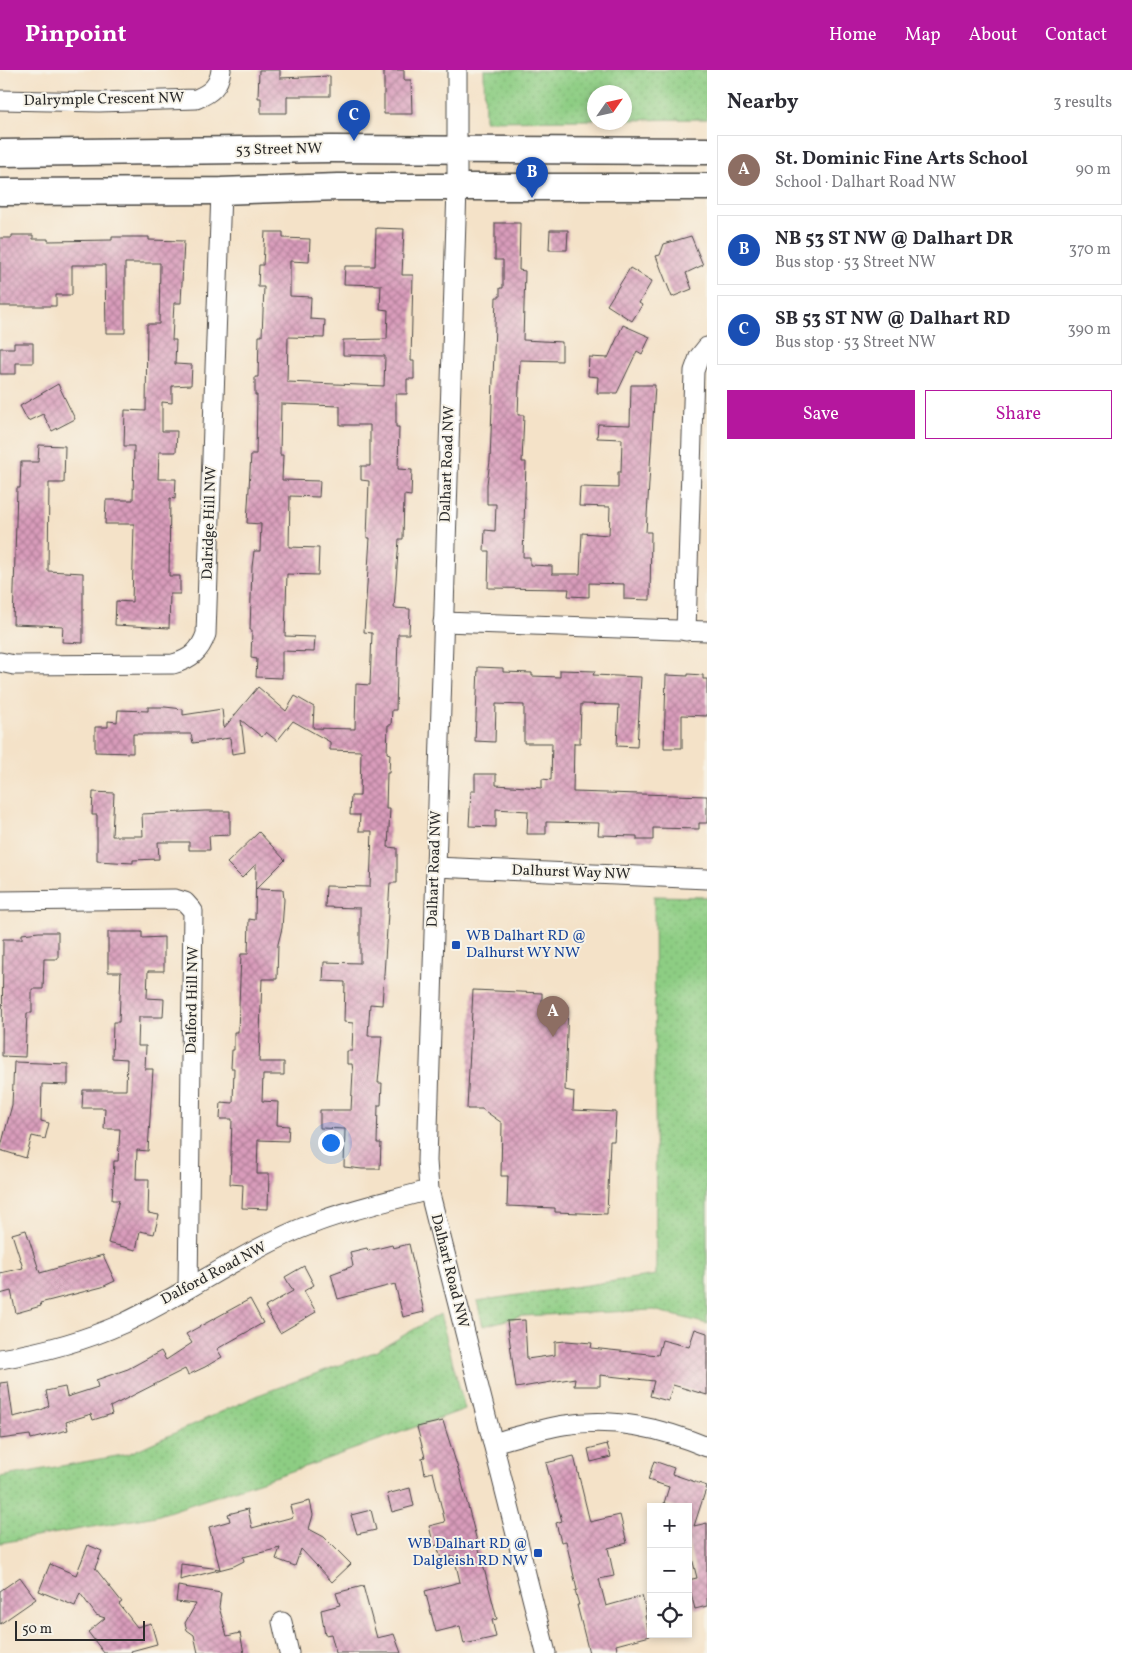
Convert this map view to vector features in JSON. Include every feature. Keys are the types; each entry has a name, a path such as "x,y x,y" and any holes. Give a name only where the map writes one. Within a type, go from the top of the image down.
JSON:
{"main road":[{"name":"53 Street NW","path":"0,153 332,149 707,151"},
{"path":"0,192 457,187 707,187"}],"street":[{"name":"Dalrymple Crescent NW","path":"0,100 99,102 196,98 208,94 217,86 222,70"},
{"name":"Dalhart Road NW","path":"457,70 457,187 427,1152 429,1190 493,1443 541,1652"},
{"name":"Dalridge Hill NW","path":"0,662 14,665 173,664 184,661 202,646 206,634 221,191"},
{"path":"686,630 694,371 699,357 707,348"},
{"path":"443,622 707,631"},
{"name":"Dalhurst Way NW","path":"435,867 707,879"},
{"name":"Dalford Hill NW","path":"0,901 175,899 185,902 193,910 188,1287"},
{"name":"Dalford Road NW","path":"0,1359 44,1351 124,1323 263,1247 312,1224 429,1190"},
{"path":"493,1443 564,1425 616,1422 646,1426 707,1447"},
{"path":"282,1622 289,1653"}],"green space":[{"path":"484,70 707,70 707,119 632,120 632,85 587,85 587,120 485,121"},
{"path":"654,896 707,897 707,1324 654,1310 522,1316 483,1326 477,1301 656,1275"},
{"path":"440,1314 465,1409 310,1465 156,1516 0,1543 0,1477 128,1454 261,1394 377,1351"}],"building":[{"path":"259,70 280,70 280,78 330,76 330,96 287,96 287,113 261,113 261,98 258,98"},
{"path":"384,70 404,70 404,80 411,80 412,114 384,114"},
{"path":"495,223 520,223 519,270 525,271 523,340 562,342 562,361 520,360 518,415 524,415 522,462 526,462 523,557 530,557 530,565 552,566 552,574 580,574 582,533 609,535 610,507 579,506 580,487 618,488 618,472 621,472 622,439 597,438 598,424 630,425 631,385 655,385 646,532 651,532 650,600 624,599 624,584 589,583 589,597 568,596 569,589 488,588 489,551 484,551 485,530 495,531 496,504 487,504 487,484 490,461 496,297 500,297 500,288 503,288 503,260 495,260"},
{"path":"376,228 404,229 402,275 413,275 411,361 414,361 414,379 407,379 407,394 396,394 396,427 399,427 398,469 412,470 411,496 404,495 403,539 399,539 394,608 410,609 409,634 398,634 396,710 392,710 391,725 388,725 387,753 390,754 389,773 387,773 386,809 390,809 388,847 397,848 397,883 390,883 382,1005 370,1004 368,1036 382,1036 378,1083 382,1083 381,1105 378,1105 377,1143 381,1143 380,1169 362,1169 344,1167 345,1129 320,1128 320,1110 351,1110 353,1071 352,1064 347,1064 347,1051 352,1051 353,1023 344,1022 345,982 323,981 324,962 360,963 360,908 325,907 326,886 370,887 372,831 359,831 360,815 350,815 351,796 360,796 361,751 330,750 330,742 293,721 277,741 266,732 262,737 241,720 245,752 232,754 230,738 193,743 191,734 133,734 133,753 95,752 95,727 108,727 108,721 117,722 118,710 148,711 148,707 165,707 183,709 183,715 222,709 224,728 258,687 286,711 295,696 314,707 313,728 355,729 356,684 370,685 372,633 364,632 370,538 367,538 369,481 361,480 361,466 370,466 370,425 340,425 340,406 281,404 280,455 283,455 282,480 320,481 319,497 290,496 289,547 319,548 318,575 287,574 285,636 315,637 314,652 282,651 282,678 256,677 257,659 251,658 252,567 254,551 260,551 261,524 247,523 251,454 256,454 257,395 255,395 255,377 258,377 259,336 262,336 264,287 258,287 259,265 263,265 265,232 283,232 283,238 310,239 309,262 290,261 290,296 311,297 310,319 325,320 324,338 288,337 287,382 384,386 385,356 343,355 343,340 387,339 388,310 380,309 381,285 344,284 345,266 375,266"},
{"path":"550,230 568,230 567,250 549,250"},
{"path":"12,235 33,235 33,239 48,239 48,241 112,240 112,237 149,237 149,240 184,241 181,303 174,303 172,340 176,340 175,364 192,365 191,385 172,386 172,403 162,402 162,431 177,431 176,452 159,452 158,479 176,479 175,499 170,498 169,576 180,576 180,594 170,594 169,628 115,625 116,601 132,602 134,524 105,524 106,500 133,500 134,446 124,446 125,410 146,411 147,324 159,324 160,263 125,263 125,333 106,333 105,265 72,265 72,295 56,295 56,306 0,306 0,238 12,238"},
{"path":"691,236 703,265 686,273 692,289 672,297 656,256 660,255 664,244"},
{"path":"630,268 652,281 639,303 642,305 632,321 607,305"},
{"path":"623,325 650,337 642,354 637,351 617,393 597,393 598,377 588,376 589,357 608,358"},
{"path":"14,343 33,343 33,363 16,363 16,374 0,374 0,348 14,348"},
{"path":"58,384 75,419 52,431 43,414 28,421 20,406"},
{"path":"39,445 65,446 64,483 49,483 48,571 83,573 83,643 62,642 63,626 13,624 17,488 20,488 21,462 38,462"},
{"path":"478,667 503,668 503,672 532,673 532,676 560,677 560,670 595,671 593,675 641,677 637,747 617,746 619,705 581,704 580,743 574,743 573,792 707,796 707,823 699,823 699,829 653,828 653,840 637,840 637,836 598,835 599,823 546,822 546,834 527,834 528,811 496,809 496,827 469,826 471,791 475,791 475,774 496,774 496,785 542,788 542,779 551,780 552,743 524,743 524,705 496,704 495,742 475,741"},
{"path":"688,674 703,675 703,679 707,679 707,716 682,715 682,748 664,748 666,675 688,676"},
{"path":"93,792 114,793 112,836 143,836 142,814 205,811 230,811 230,835 209,836 210,850 189,850 189,842 158,842 159,859 133,860 133,863 97,861 97,815 92,815"},
{"path":"259,832 285,860 256,889 283,890 284,900 282,928 278,944 277,979 262,979 259,1062 284,1062 284,1075 263,1075 262,1101 278,1102 277,1125 289,1126 288,1141 258,1140 257,1174 269,1174 268,1209 242,1208 243,1185 230,1184 232,1119 220,1119 221,1102 233,1103 234,1068 231,1068 234,1032 238,1032 241,954 248,954 249,919 255,920 256,864 242,878 227,863"},
{"path":"58,932 58,959 44,959 43,989 32,989 32,1013 27,1013 25,1057 2,1056 3,939 22,939 22,934"},
{"path":"108,932 142,932 142,938 164,937 164,971 148,971 147,998 164,999 163,1017 139,1017 138,1046 146,1046 145,1069 153,1069 148,1151 137,1150 136,1179 149,1179 148,1213 159,1215 154,1234 140,1231 136,1250 108,1243 119,1200 112,1200 114,1161 118,1161 120,1129 104,1129 105,1108 82,1108 83,1090 126,1090 127,1059 112,1058 113,1022 119,1022 121,972 108,972"},
{"path":"473,990 542,993 542,1004 568,1005 565,1090 574,1092 573,1110 616,1112 614,1141 610,1141 607,1214 555,1212 555,1208 507,1206 508,1176 501,1176 502,1123 482,1109 467,1109"},
{"path":"14,1062 68,1064 68,1085 42,1084 41,1121 49,1123 45,1139 32,1136 26,1158 0,1150 12,1105"},
{"path":"26,1230 40,1273 103,1255 115,1281 102,1287 40,1303 41,1306 16,1313 11,1291 0,1294 0,1273 23,1268 12,1234"},
{"path":"409,1244 424,1312 403,1317 395,1284 338,1299 331,1274 353,1266 350,1252 367,1248 368,1251 392,1245 393,1248"},
{"path":"304,1266 314,1285 304,1291 316,1312 280,1333 265,1307 293,1291 285,1277"},
{"path":"250,1299 263,1323 217,1349 222,1357 205,1367 188,1375 185,1369 110,1407 112,1414 93,1420 91,1414 66,1422 68,1430 31,1439 30,1435 0,1439 0,1383 8,1382 13,1417 41,1410 49,1406 46,1391 65,1387 67,1397 98,1387 96,1380 128,1369 161,1351 166,1360 192,1343 186,1334"},
{"path":"525,1320 527,1359 555,1355 555,1342 566,1341 592,1343 591,1348 658,1355 662,1340 689,1347 695,1329 707,1333 707,1395 673,1385 668,1401 650,1396 654,1381 600,1375 600,1386 574,1386 575,1378 516,1388 507,1321"},
{"path":"443,1421 460,1475 497,1619 492,1620 496,1637 464,1644 460,1626 436,1632 425,1591 460,1582 454,1556 441,1559 437,1545 434,1546 429,1526 445,1522 433,1472 425,1474 422,1458 425,1457 417,1427"},
{"path":"607,1444 611,1457 591,1462 588,1449"},
{"path":"574,1456 590,1522 620,1515 627,1543 608,1548 614,1576 599,1579 606,1606 642,1596 647,1615 645,1616 647,1637 616,1645 618,1653 589,1653 577,1605 579,1605 575,1591 577,1590 566,1541 561,1542 556,1523 562,1521 546,1463"},
{"path":"654,1461 674,1468 672,1474 707,1486 694,1526 707,1523 707,1606 695,1609 692,1597 692,1579 697,1578 692,1558 692,1503 664,1503 669,1487 648,1480"},
{"path":"410,1488 414,1506 392,1512 387,1494"},
{"path":"310,1501 313,1515 309,1529 324,1537 351,1564 332,1582 301,1549 295,1566 276,1559 280,1548 243,1557 244,1561 234,1566 180,1580 181,1564 220,1569 209,1527 230,1521 228,1514 248,1509 252,1528 293,1517 290,1506"},
{"path":"371,1510 376,1530 357,1534 351,1515"},
{"path":"88,1545 102,1551 95,1568 122,1602 119,1604 137,1627 151,1623 157,1644 131,1651 132,1653 104,1653 88,1632 105,1618 96,1615 80,1593 75,1606 39,1591 50,1564 76,1575"},
{"path":"20,1577 36,1599 0,1624 0,1591"},
{"path":"178,1586 221,1593 219,1607 227,1636 240,1633 244,1653 198,1653 194,1635 187,1630 185,1623 196,1604 176,1602"},
{"path":"363,1586 377,1638 394,1634 401,1653 336,1653 331,1634 325,1635 321,1610 340,1605 336,1593"}],"place":[{"name":"SB 53 ST NW @ Dalhart RD","path":"354,141"},
{"name":"NB 53 ST NW @ Dalhart DR","path":"532,198"},
{"name":"WB Dalhart RD @ Dalhurst WY NW","path":"456,945"},
{"name":"St. Dominic Fine Arts School","path":"553,1037"},
{"name":"WB Dalhart RD @ Dalgleish RD NW","path":"538,1553"}]}
